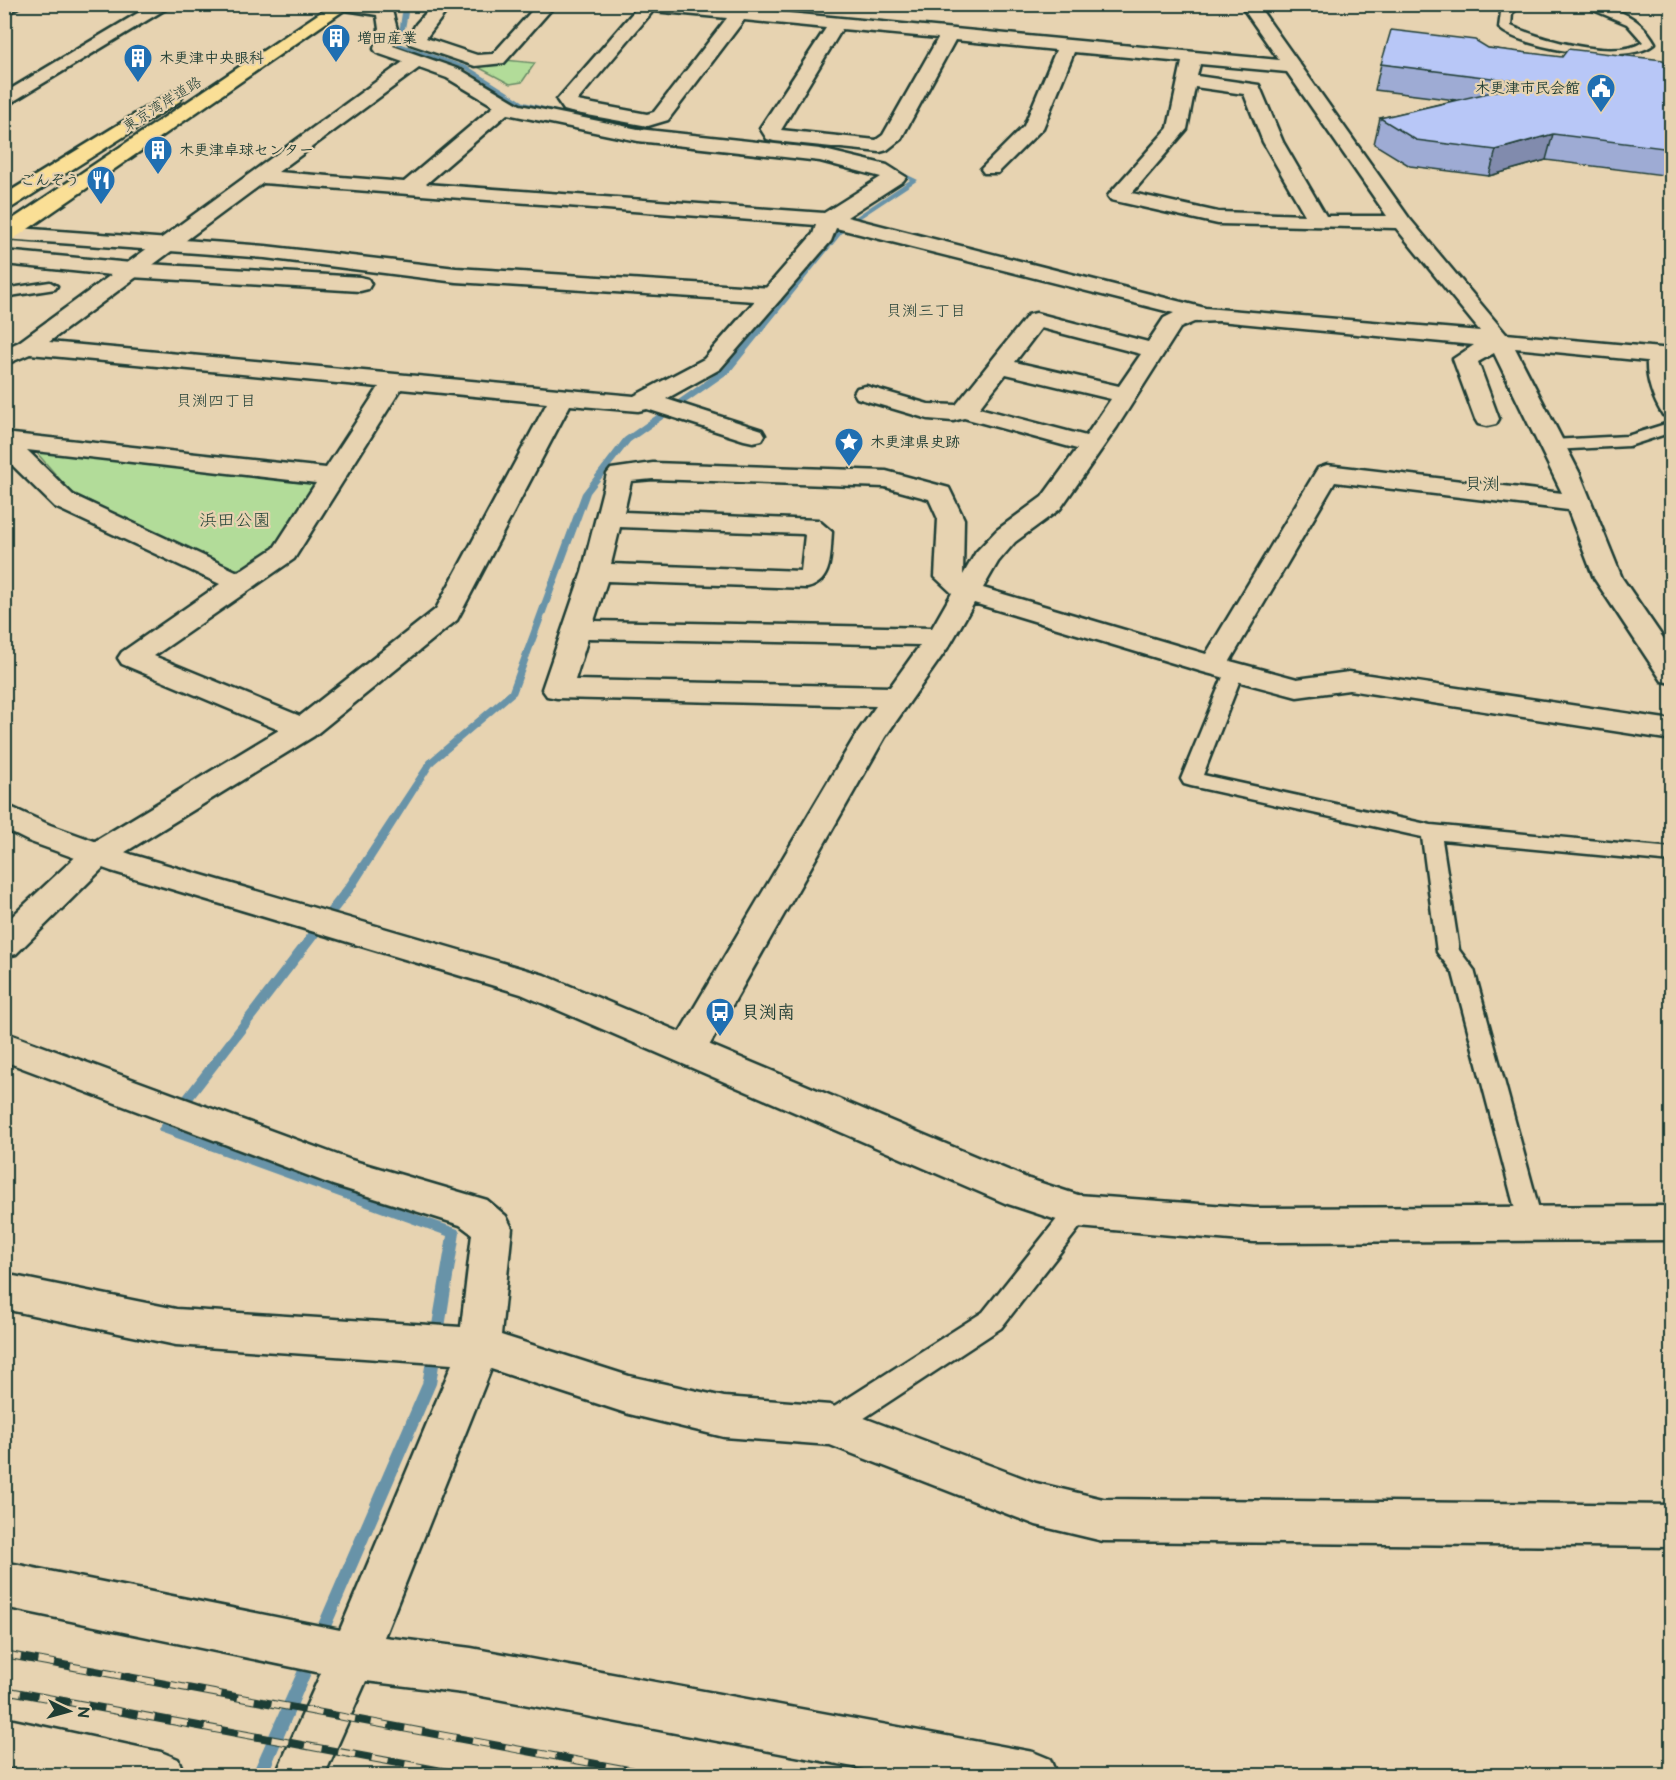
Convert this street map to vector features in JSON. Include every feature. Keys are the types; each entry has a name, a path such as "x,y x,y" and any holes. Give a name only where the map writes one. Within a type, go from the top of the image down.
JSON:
{"highway":[{"name":"東京湾岸道路","path":"4,204 319,4"},
{"name":"東京湾岸道路","path":"5,234 345,5"}],"street":[{"path":"4,11 15,4"},
{"path":"4,101 166,4"},
{"path":"444,4 422,28 416,40 475,61 498,59 549,4"},
{"path":"1248,4 1290,67 1402,222 1499,340 1579,503 1608,578 1671,674"},
{"path":"27,347 638,404 712,364 823,236 828,220 896,177 880,169 820,155 638,135 514,110 454,74 383,49 388,29 385,11 345,5"},
{"path":"739,14 661,116 648,120 571,106 566,100 641,5 739,14 949,35 1290,67"},
{"path":"837,24 770,128 774,135 880,146 891,139 949,35"},
{"path":"991,169 1033,128 1067,46"},
{"path":"1192,58 1177,129 1118,196 1218,218 1319,222 1402,222"},
{"path":"4,358 27,347 418,60"},
{"path":"1188,80 1252,89 1273,142 1319,222"},
{"path":"410,188 506,105"},
{"path":"258,177 828,220 863,226 1204,315"},
{"path":"5,234 265,252 456,275 772,295"},
{"path":"4,257 131,270 394,286 644,308"},
{"path":"701,312 756,315"},
{"path":"688,1050 872,733 941,638 986,558 1006,536 1051,503 1172,323 1190,315 1204,315 1665,355 1658,375 1671,410"},
{"path":"866,393 925,410 954,415 964,411 1036,320 1154,350"},
{"path":"1488,419 1465,359 1499,340"},
{"path":"999,365 1125,395"},
{"path":"303,729 132,658 285,552 394,382"},
{"path":"4,945 98,854 303,729 447,614 562,398"},
{"path":"645,400 753,435"},
{"path":"964,411 1092,444"},
{"path":"4,441 333,477"},
{"path":"4,441 64,501 239,584"},
{"path":"898,696 557,689 596,572 620,474 653,471 886,479 940,494 951,519 949,577 967,592 1224,669 1297,688 1349,681 1671,730"},
{"path":"1224,669 1327,473 1579,503"},
{"path":"596,572 807,580 814,574 819,532 809,526 609,519"},
{"path":"577,629 941,638"},
{"path":"4,815 39,833 98,854 532,984 1019,1192 1078,1211 1254,1225 1671,1223"},
{"path":"4,1046 346,1174 473,1212 492,1228 479,1347 353,1656 299,1776"},
{"path":"4,1292 176,1327 479,1347 629,1395 724,1417 830,1425 1036,1504 1103,1520 1671,1526"},
{"path":"4,1584 353,1656 471,1671 1033,1776"},
{"path":"4,1742 161,1776"}],"lane":[{"path":"1502,4 1558,5 1612,14"},
{"path":"1514,6 1507,12 1505,28 1536,41 1613,51 1637,50 1648,43 1645,33 1612,14 1584,4"},
{"path":"43,288 43,297 17,303 43,288"},
{"path":"1552,445 1629,441 1671,427"},
{"path":"1224,669 1191,779 1431,832 1671,855"},
{"path":"1431,832 1448,952 1463,970 1531,1224"},
{"path":"830,1425 992,1320 1078,1211"}],"green space":[{"path":"505,60 535,63 522,82 510,84 476,66"},
{"name":"浜田公園","path":"36,452 306,481 314,486 290,526 271,551 246,567 231,570 71,492"}],"building":[{"path":"1391,30 1475,40 1488,48 1562,57 1568,49 1663,60 1671,72 1671,149 1553,134 1496,150 1416,140 1380,118 1531,83 1381,64"}],"waterway":[{"path":"397,4 405,13 399,45 467,68 522,103 615,125"},
{"path":"319,1638 429,1384 454,1233 164,1129 350,887 431,762 513,692 586,493 627,440 727,370 845,226 915,180 887,167"},
{"path":"259,1776 311,1657"}],"railway":[{"path":"4,1654 661,1776"},
{"path":"4,1690 469,1776"}],"place":[{"name":"増田産業","path":"336,64"},
{"name":"木更津中央眼科","path":"138,84"},
{"name":"木更津市民会館","path":"1601,114"},
{"name":"木更津卓球センター","path":"158,176"},
{"name":"ごんぞう","path":"101,206"},
{"name":"木更津県史跡","path":"849,468"},
{"name":"貝渕南","path":"720,1038"}],"district":[{"name":"貝渕三丁目","path":"926,310"},
{"name":"貝渕四丁目","path":"216,400"},
{"name":"貝渕","path":"1482,484"}]}
